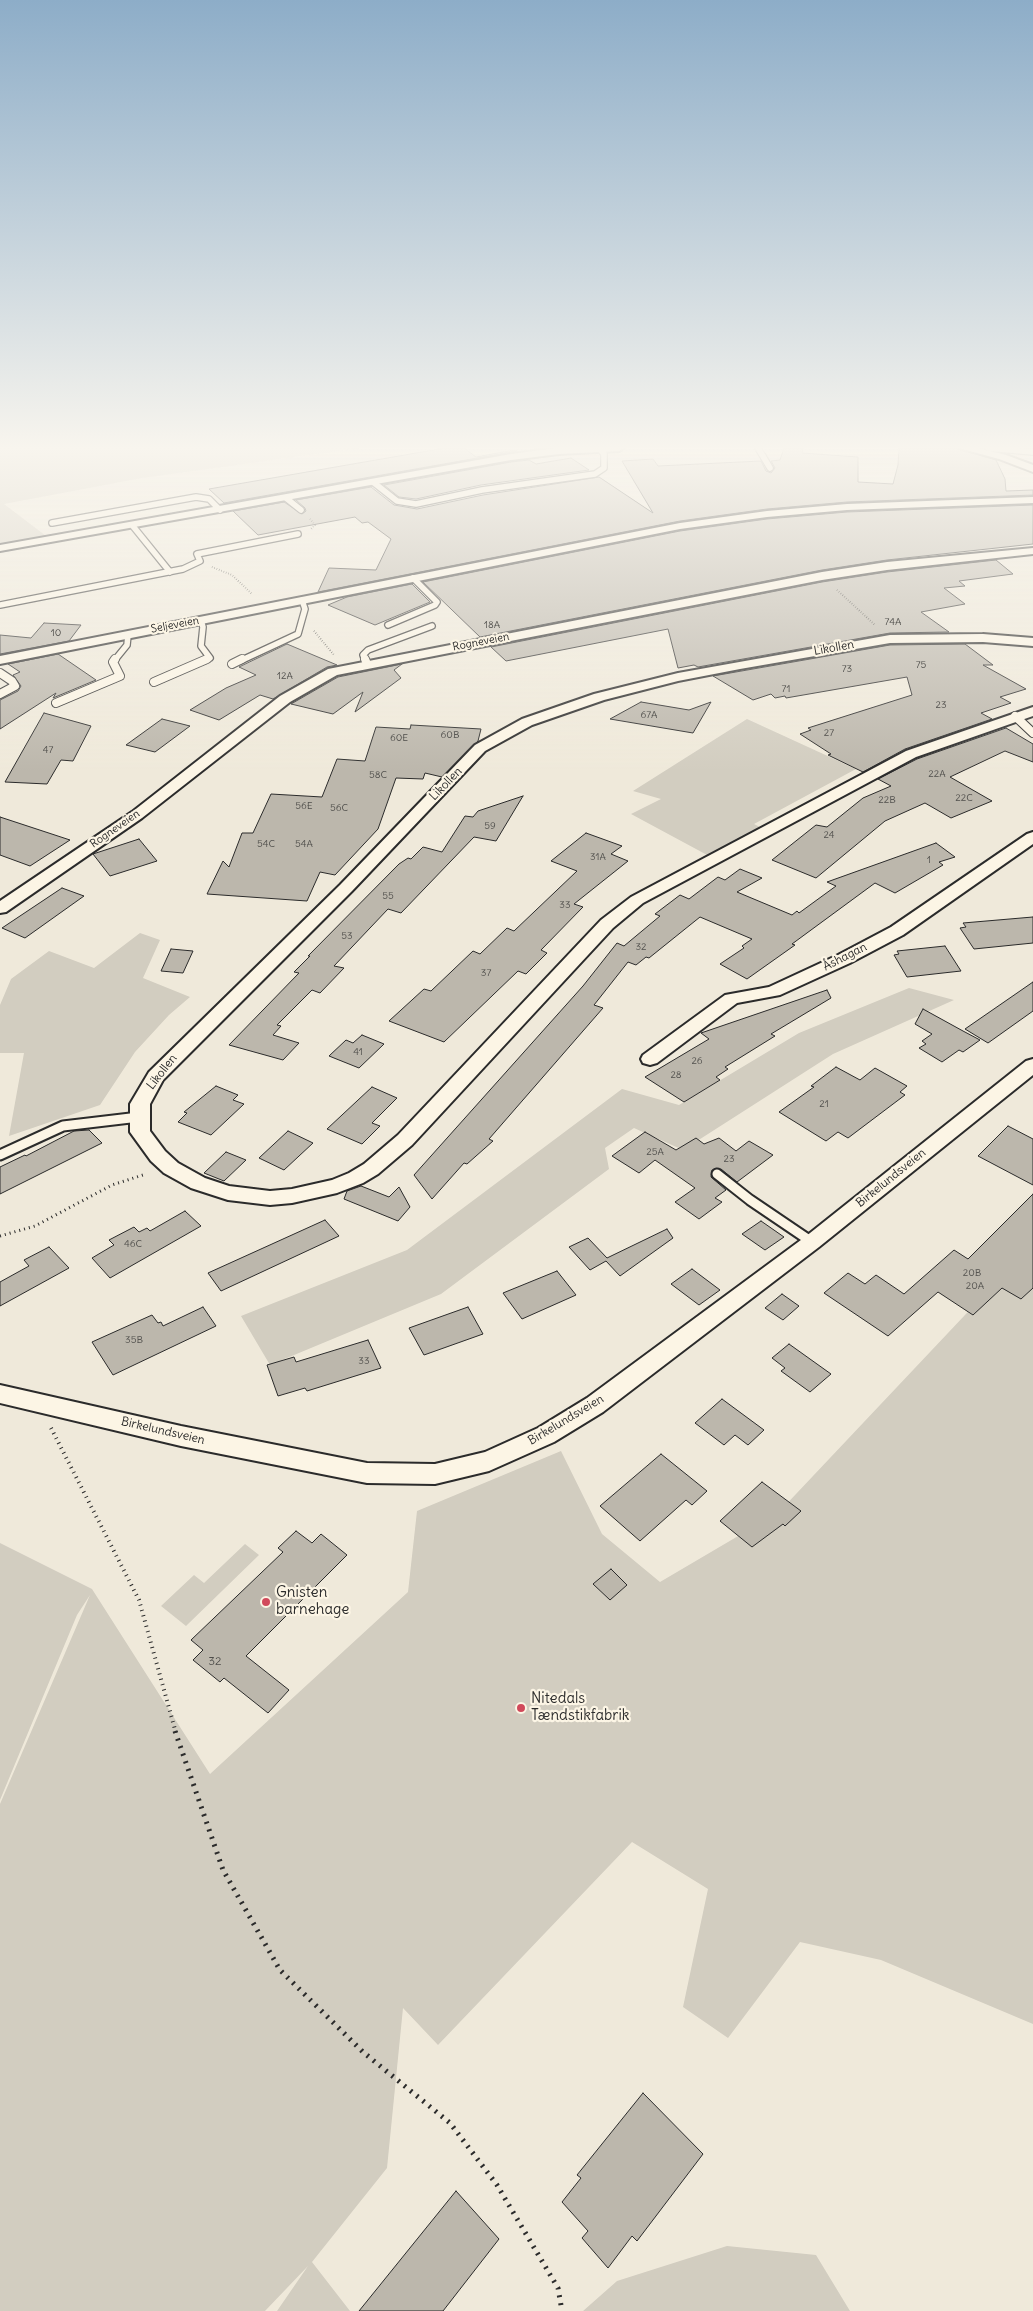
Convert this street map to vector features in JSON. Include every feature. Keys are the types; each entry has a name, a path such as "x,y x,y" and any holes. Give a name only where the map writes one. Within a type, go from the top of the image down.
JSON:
{"street":[{"name":"Seljeveien","path":"0,660 524,556"},
{"name":"Rogneveien","path":"0,908 137,815 285,699 309,684 346,668 822,576 887,566 986,556"},
{"name":"Likollen","path":"139,1117 140,1104 147,1091 156,1076 172,1058 346,888 480,748 526,722 599,697 678,677 890,639 983,638 1033,642"},
{"path":"139,1117 140,1132 148,1144 171,1168 198,1183 228,1193 270,1198 311,1194 356,1178 371,1169 405,1140 607,924 637,900 911,754 1033,711"},
{"name":"Åshagan","path":"650,1059 731,1000 774,991 844,959 897,931 962,888 1033,837"},
{"name":"Birkelundsveien","path":"0,1394 182,1436 367,1473 435,1474 490,1461 546,1435 595,1405 812,1242 1033,1065"}],"lane":[{"path":"157,556 170,572"},
{"path":"0,604 183,569 198,562 199,556"},
{"path":"388,625 437,602 413,578"},
{"path":"232,664 296,636 300,631 305,609 302,600"},
{"path":"154,682 210,658 201,646 203,627 201,620"},
{"path":"367,664 363,655 368,650 432,626"},
{"path":"56,703 120,676 113,662 127,645 128,635"},
{"path":"0,673 12,681 15,686 0,694"},
{"path":"1016,716 1033,733"},
{"path":"0,1155 63,1126 139,1117"},
{"path":"717,1174 750,1200 812,1242"}],"path":[{"path":"198,562 232,575 265,607"},
{"path":"822,576 890,639"},
{"path":"302,617 346,668"},
{"path":"0,1236 35,1226 112,1185 171,1168"},
{"path":"38,1402 139,1600 176,1734 223,1870 280,1970 363,2052 450,2122 502,2193 558,2288 562,2311"}],"shaded area":[{"path":"747,719 856,769 754,824 760,827 709,856 631,814 661,799 633,791"},
{"path":"140,933 160,940 143,978 190,997 169,1015 135,1052 100,1105 9,1136 24,1053 0,1053 0,1005 11,979 49,951 94,968"},
{"path":"909,988 954,1000 833,1054 683,1150 634,1128 605,1148 609,1169 441,1294 270,1365 241,1316 407,1250 622,1089 679,1105 799,1033"},
{"path":"998,1280 1033,1280 1033,2024 881,1960 800,1942 728,2038 683,2007 708,1889 632,1842 438,2045 403,2008 387,2168 312,2262 350,2311 277,2311 308,2266 265,2311 0,2311 0,1804 90,1595 77,1615 0,1800 0,1543 92,1589 210,1774 408,1592 417,1511 561,1451 602,1534 660,1582 779,1512"},
{"path":"245,1544 259,1555 186,1626 161,1606 194,1575 204,1583"},
{"path":"727,2246 816,2255 850,2311 583,2311 617,2281"}],"building":[{"path":"383,556 502,556 318,592 329,568 376,570"},
{"path":"555,556 925,556 822,570 480,637 423,582"},
{"path":"996,560 1013,574 959,581 965,586 944,588 965,604 921,612 949,632 890,633 698,667 694,665 678,668 668,629 506,661 491,647 822,582 887,572"},
{"path":"412,584 430,602 375,625 328,605 347,597"},
{"path":"44,623 81,625 69,641 0,654 0,635 31,638"},
{"path":"287,644 337,665 327,667 273,699 260,695 219,720 190,710 226,688 256,675 239,667"},
{"path":"965,644 993,665 983,665 1026,689 1000,697 1011,703 981,713 992,719 905,749 863,772 828,755 831,754 800,734 811,730 808,728 912,695 907,677 786,698 785,696 775,698 771,694 753,700 713,676 890,645"},
{"path":"58,654 96,680 53,698 56,693 0,729 0,700 18,691 21,686 13,675 20,672 8,664"},
{"path":"402,664 394,670 401,678 355,712 363,692 333,714 291,704 338,677"},
{"path":"641,702 689,710 711,702 693,733 610,719"},
{"path":"44,713 91,726 73,761 61,760 47,784 5,782"},
{"path":"162,719 190,726 155,752 126,745"},
{"path":"411,725 481,729 478,741 442,777 425,773 423,779 396,778 378,829 335,875 320,872 307,901 207,894 223,861 229,867 242,833 253,833 271,794 322,797 337,759 365,761 376,727 410,729"},
{"path":"1006,728 1033,744 1033,762 1005,751 950,777 992,801 951,818 925,803 885,821 816,878 772,860 816,825 827,827 863,798 891,786 878,779 917,759"},
{"path":"523,796 496,841 474,837 401,913 388,909 334,966 344,968 320,993 312,990 277,1025 281,1026 273,1035 299,1043 283,1060 229,1045 299,973 294,972 310,956 308,956 399,864 408,858 411,859 423,847 442,852 465,816 473,817 478,811"},
{"path":"0,817 70,840 30,866 0,855"},
{"path":"586,833 622,846 611,854 628,861 574,904 583,907 541,950 547,953 526,974 518,971 444,1042 389,1021 424,989 431,991 473,951 480,954 507,928 514,931 577,871 551,861"},
{"path":"139,839 157,861 110,876 93,854"},
{"path":"936,843 955,857 939,862 943,865 895,893 875,883 792,944 795,945 747,979 720,964 744,948 742,946 752,939 700,917 649,958 646,957 636,965 628,962 594,1005 603,1008 489,1139 493,1141 467,1164 464,1163 432,1199 414,1175 583,986 617,943 624,946 660,916 655,914 680,895 689,899 718,877 725,880 740,869 762,878 737,892 792,915 797,911 799,913 836,886 827,882"},
{"path":"62,888 84,896 25,938 2,928"},
{"path":"1033,917 1033,943 974,949 960,928 966,927 963,923"},
{"path":"945,946 961,971 907,977 894,955 899,954 897,951"},
{"path":"171,949 193,951 183,973 161,971"},
{"path":"1033,982 1033,1011 988,1043 965,1029"},
{"path":"827,990 831,998 771,1034 775,1036 725,1067 728,1069 716,1077 720,1080 684,1102 645,1077 709,1039 701,1033"},
{"path":"923,1009 980,1040 963,1052 959,1050 942,1062 919,1048 926,1044 922,1041 932,1034 915,1024"},
{"path":"362,1035 384,1044 359,1068 329,1056 346,1040 353,1043"},
{"path":"836,1067 860,1080 875,1068 907,1086 900,1092 905,1095 848,1138 838,1132 826,1141 779,1112 814,1087 811,1086"},
{"path":"216,1086 238,1095 233,1100 244,1104 211,1135 178,1122 187,1113 184,1112"},
{"path":"372,1087 397,1098 372,1123 380,1126 362,1144 327,1129"},
{"path":"1008,1126 1033,1139 1033,1185 978,1156"},
{"path":"89,1130 102,1143 0,1194 0,1167 74,1131"},
{"path":"288,1131 313,1143 284,1170 259,1158"},
{"path":"645,1132 676,1150 696,1138 704,1144 719,1138 736,1151 749,1141 773,1155 737,1182 721,1169 712,1170 711,1177 726,1190 715,1198 722,1202 699,1219 675,1202 695,1188 655,1160 639,1173 612,1156"},
{"path":"226,1152 246,1160 224,1181 204,1173"},
{"path":"361,1186 389,1197 399,1187 410,1207 398,1221 344,1199 347,1191"},
{"path":"1033,1194 1033,1288 1021,1299 1002,1288 973,1315 938,1292 888,1336 824,1293 848,1273 865,1284 876,1275 904,1294 954,1250 968,1259"},
{"path":"185,1211 201,1226 110,1278 92,1258 114,1245 109,1240 134,1227 139,1232 147,1228 150,1231"},
{"path":"325,1220 339,1236 221,1291 208,1273"},
{"path":"761,1221 784,1237 765,1250 742,1234"},
{"path":"667,1229 673,1238 620,1276 606,1261 590,1270 569,1247 588,1238 607,1258"},
{"path":"49,1247 69,1268 0,1306 0,1282 29,1266 24,1260"},
{"path":"692,1269 720,1290 699,1305 671,1284"},
{"path":"557,1271 576,1295 522,1319 503,1293"},
{"path":"782,1294 799,1306 783,1320 765,1308"},
{"path":"203,1307 216,1326 113,1375 92,1342 152,1315 163,1326"},
{"path":"468,1307 483,1334 424,1355 409,1328"},
{"path":"368,1340 381,1368 307,1391 305,1388 278,1396 267,1365 294,1357 296,1362"},
{"path":"789,1344 831,1374 810,1392 781,1371 785,1368 772,1358"},
{"path":"722,1399 764,1430 748,1445 735,1435 724,1445 695,1423"},
{"path":"661,1454 707,1491 692,1505 686,1500 640,1541 600,1506"},
{"path":"762,1482 801,1511 785,1526 783,1524 752,1547 720,1521"},
{"path":"296,1531 312,1543 321,1534 347,1555 246,1656 289,1690 268,1713 224,1678 220,1682 193,1660 203,1650 191,1640 283,1552 278,1548"},
{"path":"611,1569 627,1585 610,1600 593,1584"},
{"path":"643,2093 703,2154 637,2241 632,2236 608,2268 582,2238 588,2231 562,2202 581,2178 577,2175"},
{"path":"456,2191 499,2239 443,2311 359,2311"}],"place":[{"name":"Gnisten barnehage","path":"266,1602"},
{"name":"Nitedals Tændstikfabrik","path":"521,1708"}]}
